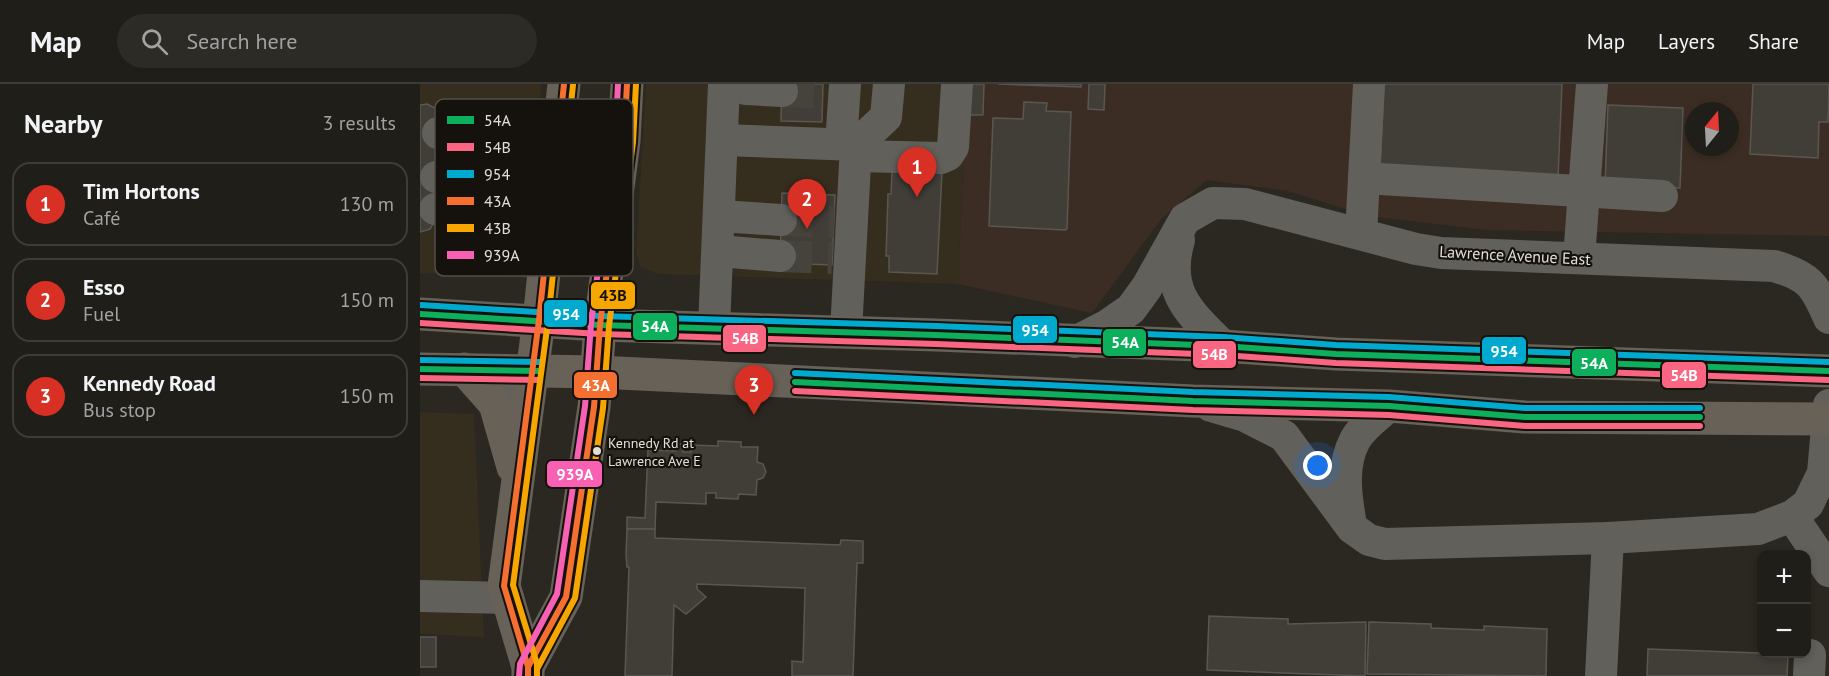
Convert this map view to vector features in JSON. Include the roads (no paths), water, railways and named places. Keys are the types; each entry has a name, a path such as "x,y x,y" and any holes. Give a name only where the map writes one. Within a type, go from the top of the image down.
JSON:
{"main road":[{"path":"562,99 564,84"},
{"path":"626,99 627,84"},
{"path":"528,671 504,586 544,276"},
{"path":"528,671 566,597 598,372 600,325 606,276"},
{"name":"Lawrence Avenue East","path":"420,314 600,325 1223,346 1336,354 1829,371"},
{"path":"420,369 598,372 1193,401 1389,406 1525,417 1829,419"},
{"path":"464,369 495,404 517,480"}],"street":[{"path":"714,328 724,84"},
{"path":"744,84 746,89 782,91"},
{"path":"851,148 886,117 889,84"},
{"path":"723,140 851,148 941,158 948,155 953,147 957,84"},
{"path":"1361,234 1369,84"},
{"path":"1579,258 1592,84"},
{"path":"834,87 851,148 842,223 841,258 846,332"},
{"path":"1364,178 1662,196"},
{"name":"Lawrence Avenue East","path":"1075,342 1108,326 1131,309 1147,287 1185,219 1213,202 1245,204 1416,249 1441,253 1774,266 1797,272 1826,298"},
{"path":"720,216 781,220"},
{"path":"1185,219 1175,253 1175,286 1188,311 1223,346"},
{"path":"718,251 780,256"},
{"path":"1193,401 1245,416 1284,436 1352,528 1369,540 1385,544 1608,538 1758,529 1792,516 1808,504 1823,473 1829,405"},
{"path":"1352,528 1345,494 1347,461 1356,439 1389,406"},
{"path":"1792,516 1829,571"},
{"path":"1601,676 1609,566 1608,538"},
{"path":"420,596 508,598"}],"tunnel":[{"path":"782,91 823,93"},
{"path":"781,220 834,222"},
{"path":"780,256 832,258"}],"place":[{"name":"Tim Hortons","path":"917,197"},
{"name":"Esso","path":"807,229"},
{"name":"Kennedy Road","path":"754,415"},
{"name":"Kennedy Rd at Lawrence Ave E","path":"597,451"}]}
